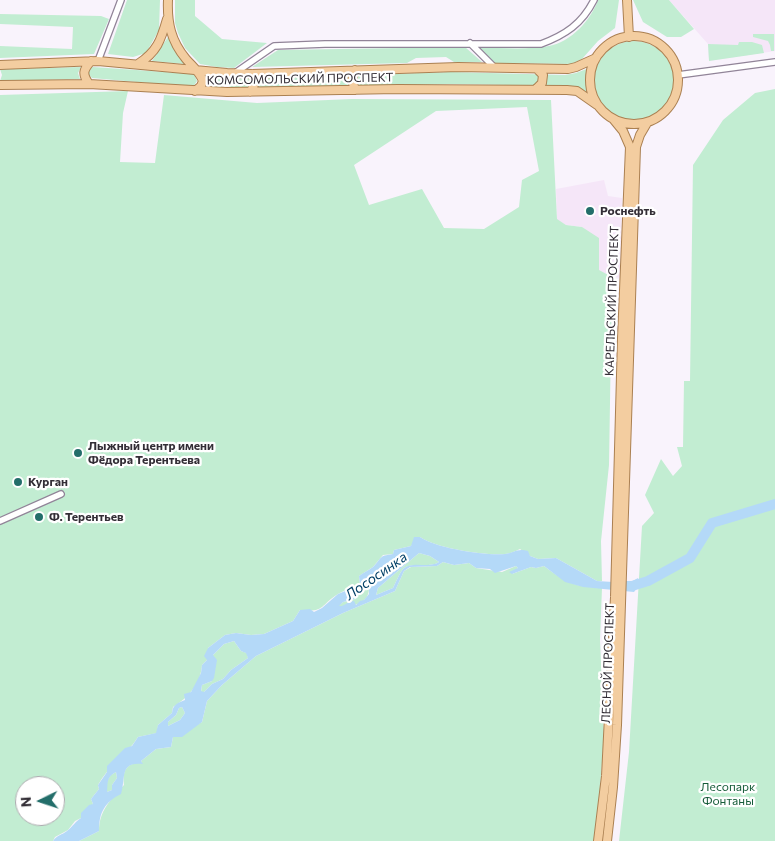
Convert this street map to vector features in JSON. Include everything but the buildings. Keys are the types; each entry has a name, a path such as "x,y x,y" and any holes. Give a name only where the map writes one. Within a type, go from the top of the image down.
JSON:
{"main road":[{"path":"168,0 171,35 176,45 197,70 203,81 201,86 195,91"},
{"path":"627,0 629,37"},
{"path":"138,64 149,57 156,48 162,38 168,17"},
{"path":"629,37 642,37 654,41 668,52 678,75 677,89 671,104 659,117 647,123 628,124 614,120 597,105 592,92 592,68 596,58 607,46 618,39 629,37"},
{"name":"КОМСОМОЛЬСКИЙ ПРОСПЕКТ","path":"0,65 94,61 252,74 458,67 568,69 576,68 596,58"},
{"path":"89,84 83,74 84,68 94,61"},
{"path":"536,89 542,83 543,75 537,69"},
{"path":"355,70 352,80 356,90"},
{"path":"250,92 255,82 252,74"},
{"name":"КОМСОМОЛЬСКИЙ ПРОСПЕКТ","path":"0,85 89,84 195,91 250,92 536,89 577,92 597,105"},
{"name":"КАРЕЛЬСКИЙ ПРОСПЕКТ","path":"614,120 623,131 630,147 621,487"},
{"name":"КАРЕЛЬСКИЙ ПРОСПЕКТ","path":"626,338 636,147 647,123"},
{"name":"ЛЕСНОЙ ПРОСПЕКТ","path":"606,841 613,787 621,487"},
{"name":"ЛЕСНОЙ ПРОСПЕКТ","path":"598,841 616,663"}],"street":[{"path":"94,61 121,0"},
{"path":"235,73 274,46 470,43 540,44 566,33 576,25 594,0"},
{"path":"470,43 494,68"},
{"path":"678,75 775,62"},
{"path":"0,521 61,494"}],"shaded area":[{"path":"669,0 775,0 775,51 709,61 708,44"},
{"path":"604,180 608,196 622,198 620,278 599,271 582,227 566,225 557,220 556,189"}],"green space":[{"path":"127,0 160,0 159,30 146,53 133,57 108,54"},
{"path":"175,0 195,0 195,16 222,39 267,43 234,68 200,64 185,48 178,33 175,23"},
{"path":"598,0 619,0 615,28 598,41 582,59 572,64 493,63 479,47 532,48 557,44 579,29 595,8"},
{"path":"633,0 669,0 694,29 681,37 667,37 643,22"},
{"path":"0,14 101,16 109,19 94,54 0,58 0,46 72,49 73,27 0,24"},
{"path":"753,34 774,34 774,51 771,51 768,41 753,37"},
{"path":"168,37 184,64 152,61"},
{"path":"634,41 649,44 662,53 671,66 674,81 671,96 662,109 649,118 634,121 619,118 606,109 597,96 594,81 597,66 606,53 619,44"},
{"path":"739,42 752,42 762,45 764,53 709,61 708,44 738,45"},
{"path":"465,47 482,62 454,62 446,57 416,58 407,63 252,67 278,50"},
{"path":"81,67 78,73 80,79 0,81 2,75 0,69"},
{"path":"93,67 194,74 197,81 193,87 92,78 88,74 88,69"},
{"path":"589,68 586,81 588,93 577,88 565,86 450,84 257,89 258,78 451,72 565,75"},
{"path":"208,76 222,76 222,88 208,88 206,82"},
{"path":"230,78 250,78 251,83 249,88 229,88"},
{"name":"Лесопарк Фонтаны","path":"775,89 775,841 619,841 629,752 642,526 654,513 645,495 661,459 673,476 682,466 677,447 683,447 684,381 690,381 693,165 723,120 755,93"},
{"path":"128,91 123,113 120,162 155,163 164,95 257,103 352,99 551,100 557,219 566,225 582,227 599,238 599,270 612,277 609,465 601,541 602,581 597,581 556,558 538,559 520,549 507,554 474,552 437,545 420,537 411,546 394,550 393,554 383,555 373,567 359,576 360,585 338,594 322,607 308,611 300,610 293,621 264,634 236,633 225,635 208,648 207,660 202,665 199,678 193,689 173,707 172,713 158,725 157,733 138,737 102,778 98,785 99,789 91,799 93,804 68,830 55,837 53,841 0,841 0,95","holes":["527,107 539,171 522,180 519,207 484,229 444,228 422,189 369,205 354,165 436,111"]},
{"path":"419,553 430,556 439,562 403,569 393,588 376,595 378,588"},
{"path":"443,562 454,565 469,563 476,568 502,572 516,566 518,568 512,574 531,567 544,566 571,583 602,588 600,640 604,735 598,817 594,841 79,841 99,831 103,811 124,785 124,775 127,768 133,764 142,763 141,761 156,749 171,747 173,737 202,722 207,701 222,685 256,656 343,613 395,591 404,571 411,567 437,566"},
{"path":"365,587 369,588 368,594 363,601 349,606 338,606 343,602 355,599 357,593"},
{"path":"234,641 241,651 247,653 248,658 231,670 223,679 212,684 204,692 201,692 202,685 212,681 213,655 224,644"},
{"path":"182,707 185,713 180,720 168,726 168,722 176,715 179,708"},
{"path":"116,772 117,778 112,785 112,790 107,792 108,780"}],"water":[{"path":"414,537 420,537 437,545 474,552 505,554 524,550 528,551 530,556 538,559 556,558 597,581 629,583 638,578 637,588 634,592 583,587 565,582 544,566 531,567 512,574 509,572 518,568 516,566 495,573 490,569 476,568 469,563 454,565 443,562 437,566 410,567 404,571 395,591 343,613 256,656 222,685 207,701 202,722 182,737 173,737 171,747 156,749 141,761 143,764 130,765 127,768 121,794 111,800 104,808 100,818 99,831 79,841 53,841 81,818 81,813 89,805 93,804 91,799 99,789 98,785 107,772 107,766 125,748 132,746 138,737 156,733 158,725 172,713 178,703 185,700 184,694 191,692 201,673 202,665 207,660 204,656 208,648 225,635 236,633 264,634 293,621 300,610 310,609 314,612 322,608 338,594 360,585 359,576 373,567 382,557 393,554 394,550 411,546","holes":["419,553 430,556 439,562 430,565 407,566 403,569 393,588 376,595 378,588","365,587 369,588 369,594 356,605 354,601 339,606 343,602 355,599 357,593","234,641 241,651 246,653 248,658 231,670 223,679 212,684 204,692 201,691 202,685 212,681 214,678 217,660 213,655 224,644","182,707 185,713 180,720 168,726 168,722 176,715 179,708","116,772 117,778 112,785 112,790 107,792 108,781"]}],"waterway":[{"name":"Лососинка","path":"624,586 632,586 648,581 690,558 712,523 775,504"}],"place":[{"name":"Роснефть","path":"590,211"},
{"name":"Лыжный центр имени Фёдора Терентьева","path":"78,453"},
{"name":"Курган","path":"18,482"},
{"name":"Ф. Терентьев","path":"39,517"}]}
